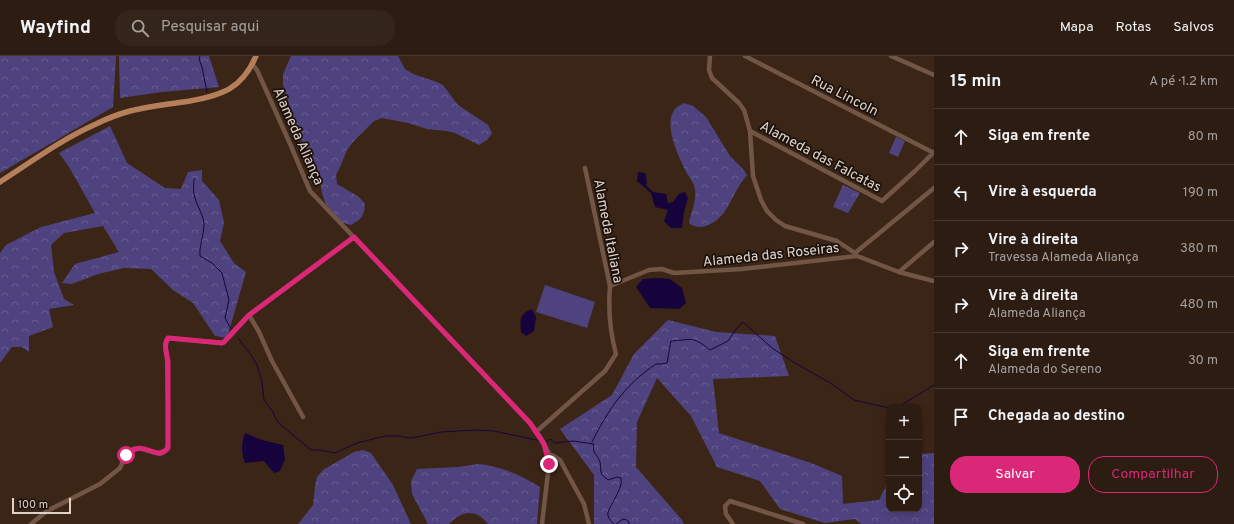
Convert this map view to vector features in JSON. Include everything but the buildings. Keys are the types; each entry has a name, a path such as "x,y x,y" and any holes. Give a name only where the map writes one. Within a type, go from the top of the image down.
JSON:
{"main road":[{"path":"0,182 61,142 96,124 129,111 211,97 227,91 242,79 256,56"}],"street":[{"path":"710,56 709,70 712,78 739,103 744,110 750,131 754,176 761,200 767,211 785,226 837,241 856,254 934,188"},
{"name":"Rua Lincoln","path":"745,56 934,152"},
{"path":"891,56 934,75"},
{"name":"Alameda Aliança","path":"252,64 257,70 279,118 310,191 517,408 538,433 550,455 560,460 584,504 589,524"},
{"name":"Alameda das Falcatas","path":"750,131 882,201 934,152"},
{"name":"Alameda Italiana","path":"538,433 605,370 616,354 611,334 608,303 610,286 585,168"},
{"path":"31,524 47,511 100,484 120,468 126,455 133,449 139,448 160,454 168,448 167,355 165,344 168,338 222,343 249,315 354,237"},
{"path":"899,272 934,242"},
{"name":"Alameda das Roseiras","path":"610,286 649,270 662,269 674,273 742,269 856,254 899,272 934,281"},
{"path":"249,315 303,417"},
{"path":"542,524 549,464 544,444"},
{"path":"733,524 726,514 725,506 730,501 803,524"}],"green space":[{"path":"0,56 116,56 113,107 0,173"},
{"path":"119,56 209,56 219,87 162,92 120,98"},
{"path":"291,56 398,56 405,69 413,74 443,85 458,105 488,125 492,133 487,140 479,145 455,133 447,131 427,129 408,123 382,118 374,121 347,150 336,175 337,184 359,197 365,204 364,212 358,221 351,225 343,223 325,202 316,166 297,134 283,84 283,74"},
{"path":"684,103 693,106 706,117 730,156 747,175 722,215 713,223 704,227 695,226 689,223 695,202 695,189 675,147 671,130 672,114 676,108"},
{"path":"110,126 127,163 165,188 181,189 188,172 202,170 202,181 219,200 224,223 220,241 234,263 246,272 227,338 215,336 193,303 173,290 151,269 124,268 98,274 72,284 62,283 75,264 119,252 103,226 64,233 51,245 54,272 64,299 74,305 49,309 53,327 29,336 29,352 22,347 12,347 0,363 0,253 6,245 41,227 95,213 69,167 59,153"},
{"path":"896,137 905,141 898,157 889,153"},
{"path":"843,185 860,193 848,213 833,207"},
{"path":"545,285 595,302 587,328 536,312"},
{"path":"668,320 716,332 775,336 789,376 713,379 719,433 811,463 842,476 843,504 879,500 886,486 886,512 922,512 922,454 934,453 934,524 861,524 855,519 825,523 780,509 760,481 717,467 691,416 657,378 637,422 636,467 684,524 594,524 594,475 560,429 612,395 634,354"},
{"path":"363,450 371,453 393,485 411,524 298,524 313,505 317,477 323,470 354,452"},
{"path":"478,464 510,472 540,487 537,524 488,524 478,515 468,513 459,516 449,524 428,524 412,494 411,481 417,469 458,467"}],"shaded area":[{"path":"638,172 645,173 647,182 646,185 653,192 666,194 668,203 673,202 679,194 685,192 688,198 682,228 671,228 664,221 668,210 655,207 651,193 637,181"},
{"path":"643,279 670,279 682,288 686,303 679,309 650,308 636,287"},
{"path":"532,309 536,317 534,331 526,336 521,332 521,318 525,313"},
{"path":"245,433 262,440 283,445 285,459 280,471 274,473 264,461 245,463 242,448"}],"waterway":[{"path":"200,56 199,59 207,92"},
{"path":"194,179 194,194 204,224 200,256 212,263 222,273 229,300 225,318 231,329"},
{"path":"592,442 605,418 619,398 635,380 656,364 667,363 671,341 688,339 695,340 710,350 728,341 743,322 772,348 832,384 854,400 886,407"},
{"path":"238,338 257,365 262,382 264,400 273,412 276,419 311,450 335,453 357,443 385,436 412,438 441,432 475,430 494,431 541,441"},
{"path":"903,404 934,385"},
{"path":"546,442 550,439 555,443 573,441 594,444 593,449 600,462 602,475 608,480 617,477 621,478 620,488 608,513 609,518 614,524"},
{"path":"616,524 623,519 627,520 629,524"}],"route":[{"path":"126,455 136,448 142,448 160,454 168,448 168,361 165,347 168,338 190,341 224,342 249,315 354,237 530,423 539,434 544,444 549,464"}]}
